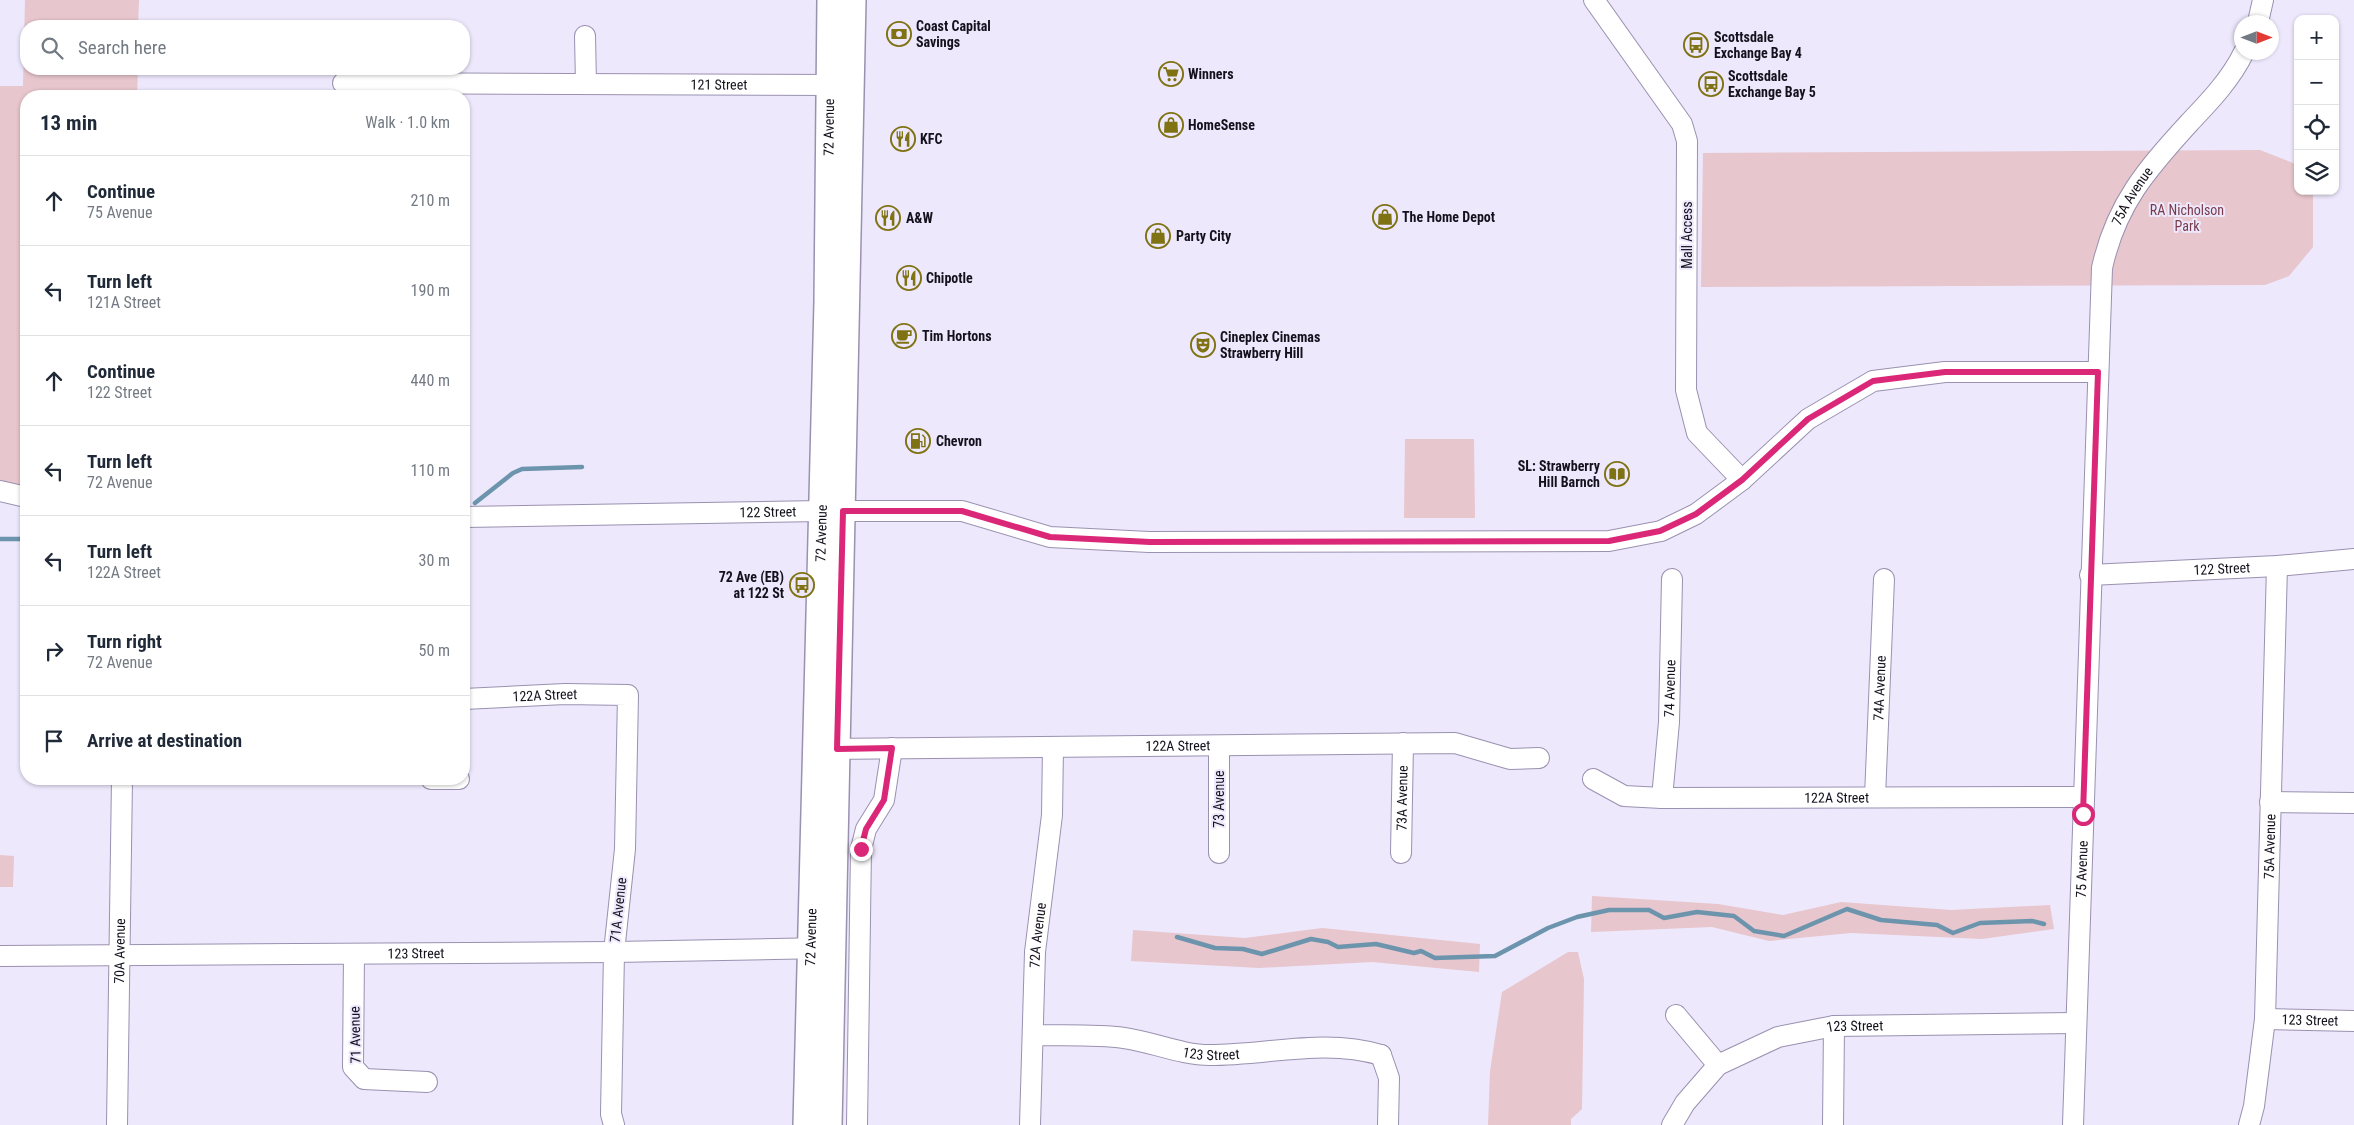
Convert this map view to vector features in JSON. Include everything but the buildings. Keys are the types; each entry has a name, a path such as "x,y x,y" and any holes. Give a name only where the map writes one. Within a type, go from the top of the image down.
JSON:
{"main road":[{"name":"72 Avenue","path":"830,0 840,85"},
{"name":"72 Avenue","path":"806,1125 821,948 840,85 853,0"},
{"name":"72 Avenue","path":"821,948 829,1125"}],"street":[{"name":"Mall Access","path":"1594,0 1682,124 1687,141 1686,390 1697,433 1742,480"},
{"path":"2260,15 2263,0"},
{"path":"585,36 586,84"},
{"name":"75A Avenue","path":"2098,372 2102,268 2106,248 2119,214 2129,195 2163,152 2214,96 2240,60"},
{"name":"121 Street","path":"343,83 840,85"},
{"name":"122 Street","path":"470,517 832,511 962,511 1050,537 1150,542 1609,541 1660,531 1696,514 1742,480 1808,419 1873,381 1945,372 2098,372"},
{"name":"75 Avenue","path":"2073,1125 2098,372"},
{"path":"0,491 20,496"},
{"name":"122 Street","path":"2090,575 2277,566 2354,559"},
{"name":"75A Avenue","path":"2249,1125 2254,1106 2265,1019 2277,566"},
{"name":"74 Avenue","path":"1662,798 1669,722 1672,579"},
{"name":"74A Avenue","path":"1875,797 1884,579"},
{"name":"122A Street","path":"470,699 564,694 628,695"},
{"name":"71A Avenue","path":"614,1125 612,1114 614,952 625,849 628,695"},
{"name":"73A Avenue","path":"1401,853 1404,743"},
{"name":"122A Street","path":"826,749 1455,743 1510,759 1539,758"},
{"name":"73 Avenue","path":"1219,746 1219,853"},
{"name":"72A Avenue","path":"1030,1125 1035,952 1052,815 1053,747"},
{"path":"856,1125 861,849 866,829 884,800 892,748"},
{"name":"122A Street","path":"1592,779 1624,796 1662,798 2084,797"},
{"name":"70A Avenue","path":"118,1125 122,785"},
{"path":"2270,802 2354,803"},
{"name":"123 Street","path":"0,956 614,952 821,948"},
{"name":"71 Avenue","path":"354,954 352,1067 364,1079 427,1082"},
{"path":"1676,1014 1718,1065"},
{"name":"123 Street","path":"2265,1019 2354,1021"},
{"name":"123 Street","path":"1672,1125 1685,1102 1718,1065 1778,1036 1834,1026 2076,1023"},
{"path":"1833,1125 1834,1026"},
{"name":"123 Street","path":"1033,1034 1124,1038 1185,1052 1210,1055 1299,1048 1360,1048 1385,1052 1389,1078 1388,1125"}],"green space":[{"path":"25,0 139,0 138,20 25,20"},
{"path":"23,75 138,75 137,90 20,90 20,486 0,481 0,86 23,86"},
{"name":"RA Nicholson Park","path":"2260,150 2293,163 2294,195 2313,195 2313,247 2289,276 2265,285 1701,287 1703,153"},
{"path":"1405,439 1474,439 1475,518 1404,518"},
{"path":"0,855 14,856 13,887 0,887"},
{"path":"1592,896 1718,904 1783,915 1841,902 1951,910 2050,905 2054,929 1982,939 1851,933 1769,941 1712,927 1591,932"},
{"path":"1322,928 1480,944 1479,972 1372,962 1259,968 1131,961 1133,930 1245,938"},
{"path":"1568,952 1578,952 1584,979 1582,1109 1571,1119 1571,1125 1488,1125 1490,1071 1502,992"}],"waterway":[{"path":"475,503 513,473 522,469 582,467"},
{"path":"0,539 20,539"},
{"path":"1177,937 1215,948 1243,949 1262,954 1311,939 1328,942 1338,947 1376,944 1414,953 1421,951 1435,958 1495,956 1548,928 1577,917 1609,910 1649,910 1664,918 1697,912 1734,916 1754,931 1784,936 1847,909 1881,920 1937,925 1953,933 1980,923 2032,921 2044,924"}],"place":[{"name":"Coast Capital Savings","path":"899,34"},
{"name":"Scottsdale Exchange Bay 4","path":"1696,45"},
{"name":"Winners","path":"1171,74"},
{"name":"Scottsdale Exchange Bay 5","path":"1711,84"},
{"name":"HomeSense","path":"1171,125"},
{"name":"KFC","path":"903,139"},
{"name":"The Home Depot","path":"1385,217"},
{"name":"A&W","path":"888,218"},
{"name":"Party City","path":"1158,236"},
{"name":"Chipotle","path":"909,278"},
{"name":"Tim Hortons","path":"904,336"},
{"name":"Cineplex Cinemas Strawberry Hill","path":"1203,345"},
{"name":"Chevron","path":"918,441"},
{"name":"SL: Strawberry Hill Barnch","path":"1617,474"},
{"name":"72 Ave (EB) at 122 St","path":"802,585"}],"route":[{"path":"861,849 866,829 884,800 892,748 837,749 843,511 962,511 1050,537 1150,542 1609,541 1660,531 1696,514 1742,480 1808,419 1873,381 1945,372 2098,372 2083,814"}]}
